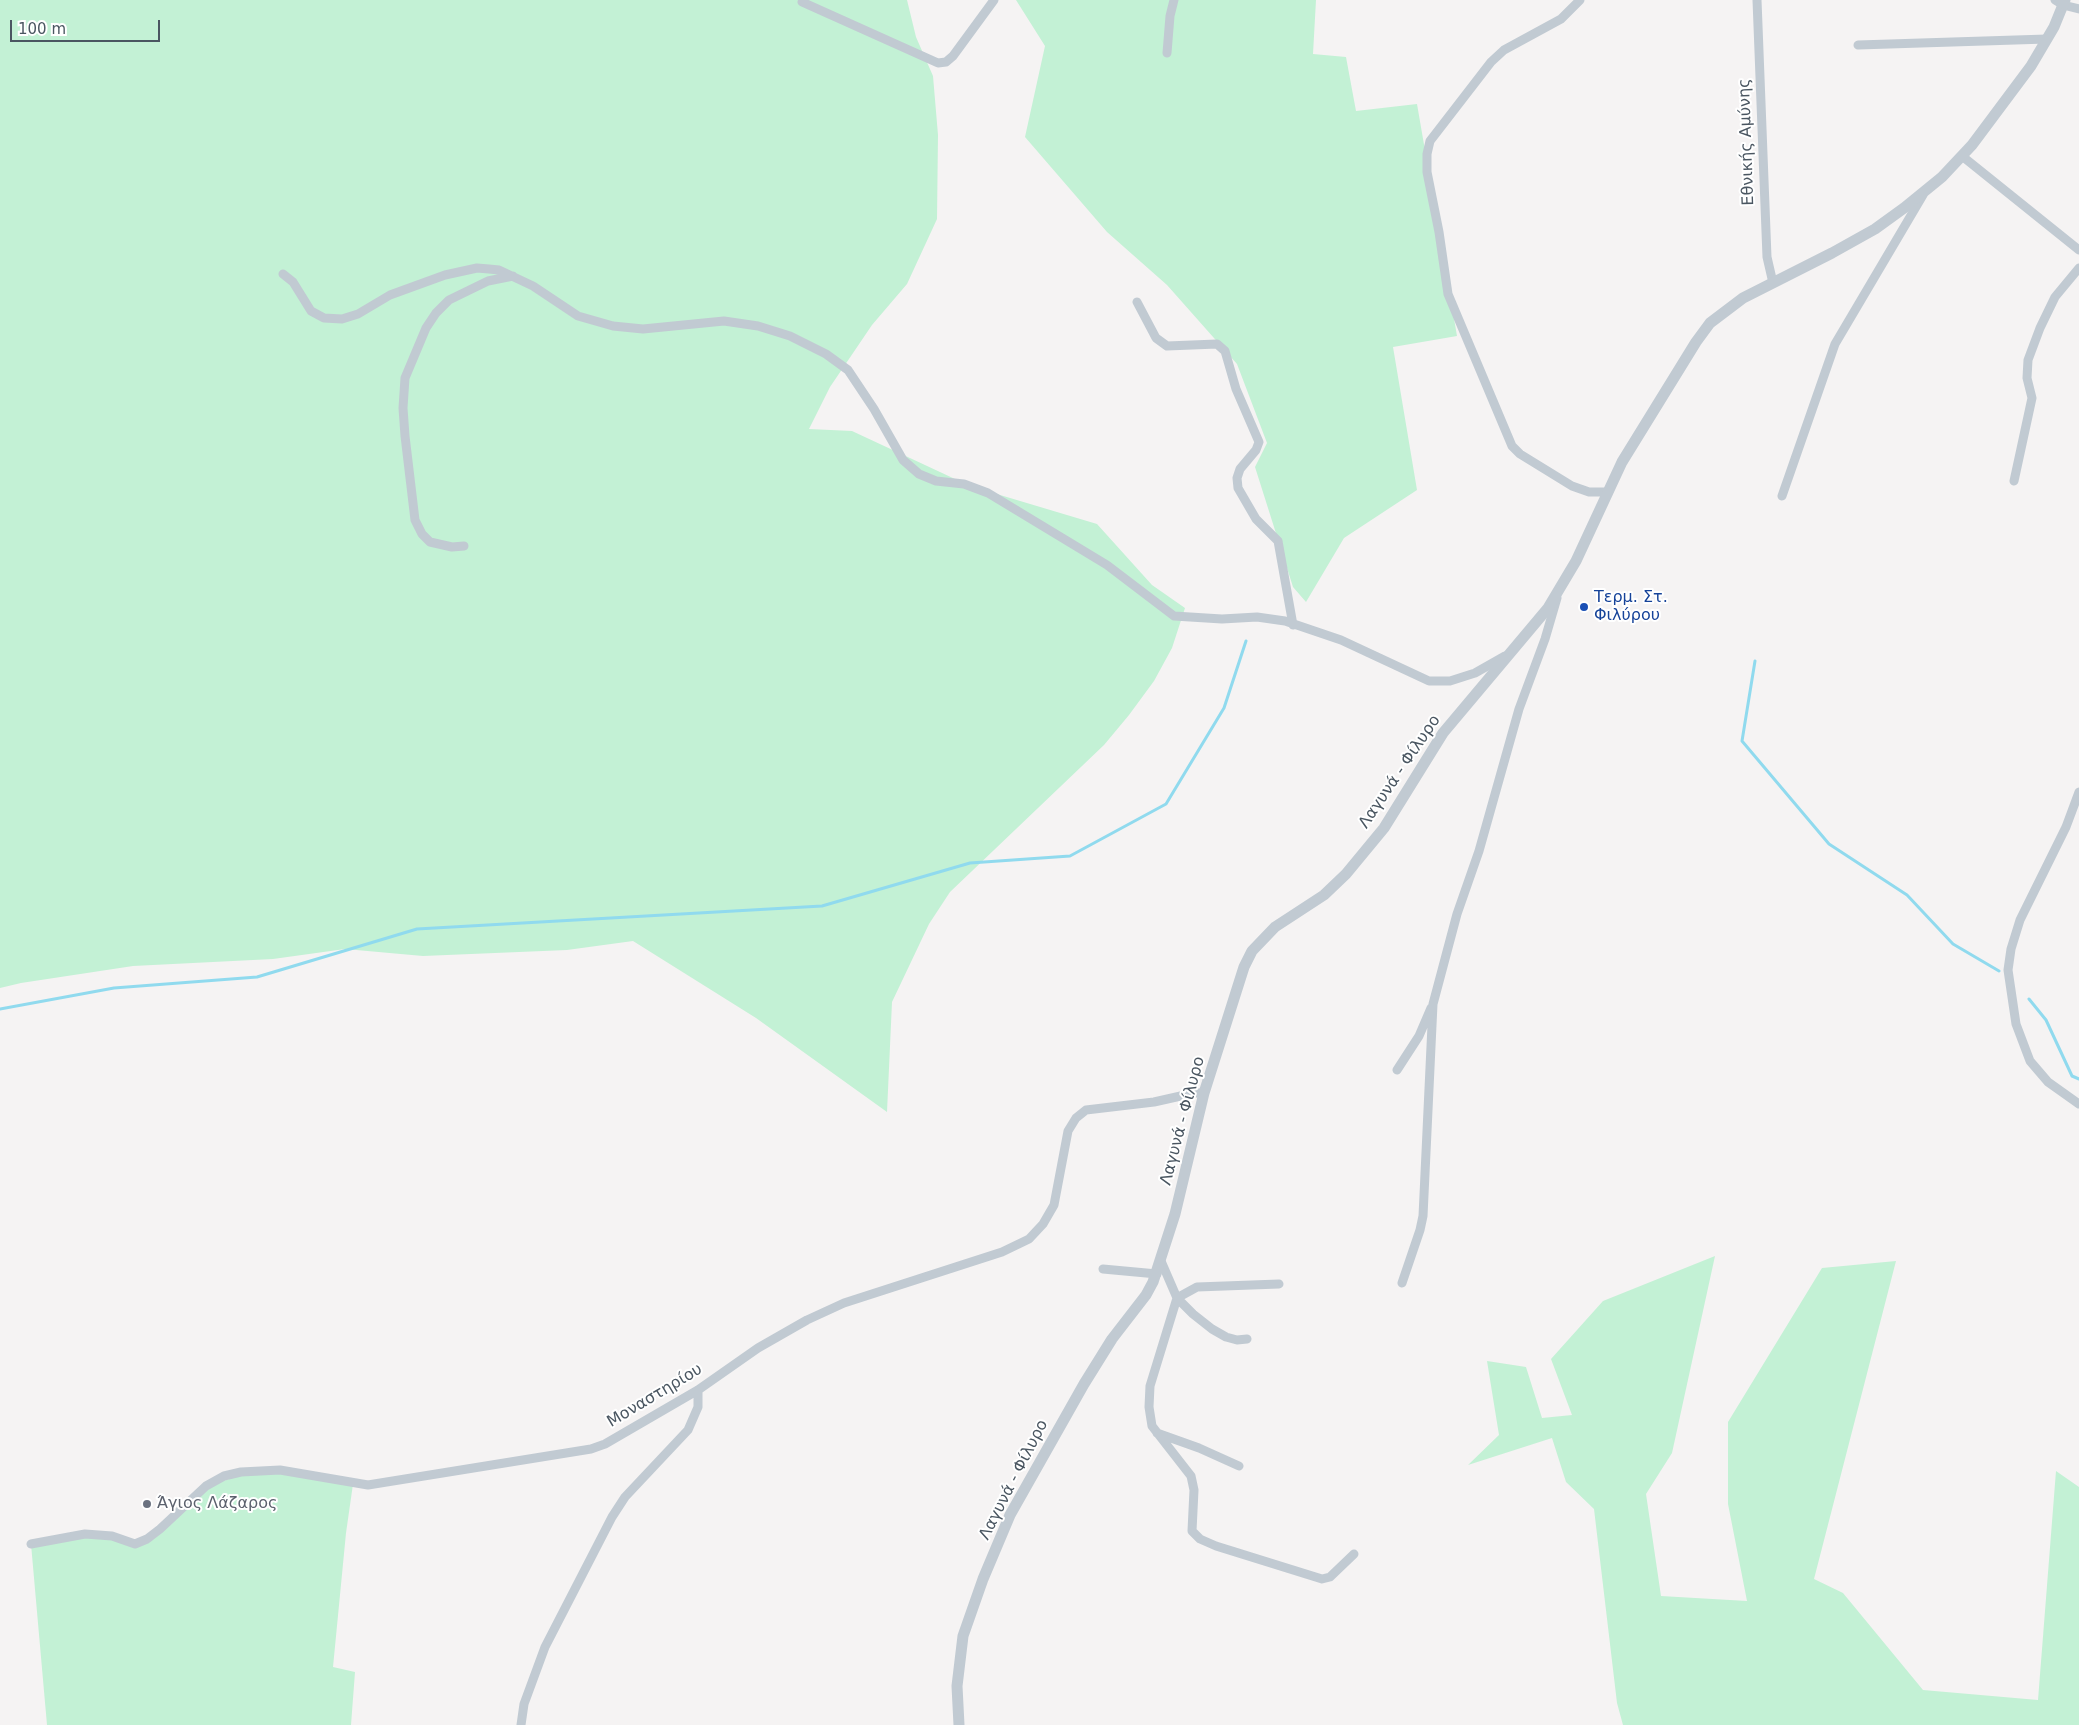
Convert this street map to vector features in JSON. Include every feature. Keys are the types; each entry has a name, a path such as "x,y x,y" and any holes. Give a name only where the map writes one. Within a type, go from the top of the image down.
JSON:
{"street":[{"path":"802,2 938,63 946,62 953,56 994,0"},
{"path":"1167,53 1170,16 1174,0"},
{"path":"1580,0 1561,19 1504,50 1491,62 1430,141 1427,154 1427,172 1439,232 1448,294 1512,446 1520,454 1572,486 1589,492 1606,492"},
{"name":"Εθνικής Αμύνης","path":"1757,0 1767,258 1773,283"},
{"path":"2061,2 2079,9"},
{"name":"Λαγυνά - Φίλυρο","path":"959,1725 957,1686 963,1636 983,1579 1010,1515 1102,1353 1146,1295 1157,1274 1204,1093 1244,967 1252,951 1275,928 1324,895 1346,874 1384,828 1443,734 1512,652 1558,593 1582,548 1606,492 1622,462 1705,329 1728,307 1874,229 1926,191 1962,156 2014,90 2047,39 2061,2"},
{"path":"1858,45 2047,39"},
{"path":"1962,156 2079,250"},
{"path":"1782,496 1835,344 1926,191"},
{"path":"284,274 293,282 311,311 324,318 342,319 358,314 390,295 446,275 477,268 499,270 553,298 578,316 613,326 643,329 724,321 758,326 810,344 848,370 874,408 903,460 919,474 936,482 964,484 988,493 1107,565 1174,616 1222,619 1257,617 1285,621 1341,640 1430,681 1450,681 1475,673 1512,652"},
{"path":"2014,481 2032,398 2027,378 2028,360 2040,328 2055,297 2079,268"},
{"path":"464,546 452,547 430,542 422,534 415,520 404,436 405,378 426,328 436,313 449,300 488,281 513,276"},
{"path":"1137,302 1156,338 1167,346 1217,344 1225,351 1236,389 1259,442 1256,450 1240,468 1238,488 1256,519 1270,532 1281,549 1282,568 1293,625"},
{"path":"1397,1070 1419,1036 1433,1004 1457,914 1479,851 1519,709 1545,639 1558,593"},
{"path":"2079,792 2066,827 2018,926 2011,949 2008,970 2016,1024 2030,1061 2048,1082 2079,1104"},
{"path":"1402,1283 1423,1216 1433,1004"},
{"name":"Μοναστηρίου","path":"31,1544 85,1534 112,1536 135,1544 160,1529 206,1486 224,1476 241,1472 280,1470 368,1485 591,1449 619,1436 698,1390 758,1348 827,1310 1002,1252 1029,1239 1043,1224 1054,1205 1068,1131 1076,1118 1086,1110 1154,1102 1194,1093 1204,1093"},
{"path":"1161,1261 1177,1298 1212,1329 1226,1337 1247,1339"},
{"path":"1103,1268 1157,1274"},
{"path":"1278,1284 1197,1287 1177,1298 1150,1386 1149,1407 1152,1426 1191,1476 1194,1490 1192,1531 1200,1539 1216,1546 1322,1579 1330,1577 1354,1554"},
{"path":"522,1725 524,1704 545,1646 612,1517 625,1497 680,1441 688,1430 698,1408 698,1390"},
{"path":"1157,1433 1199,1448 1239,1466"}],"green space":[{"path":"0,0 907,0 916,37 933,76 938,135 937,219 907,284 872,325 830,387 809,429 852,431 970,486 1097,524 1152,585 1185,608 1172,648 1154,681 1129,715 1104,745 950,892 929,924 892,1002 887,1112 756,1018 633,941 567,950 423,956 345,949 273,959 133,966 21,983 0,988"},
{"path":"1016,0 1316,0 1313,54 1346,57 1356,111 1417,104 1457,336 1393,347 1417,490 1344,538 1306,602 1293,587 1255,467 1267,443 1237,364 1167,285 1107,232 1025,137 1045,46"},
{"path":"1715,1256 1672,1453 1646,1494 1661,1596 1747,1601 1728,1504 1728,1422 1822,1268 1896,1261 1814,1579 1843,1593 1923,1690 2038,1700 2056,1471 2079,1487 2079,1725 1623,1725 1617,1703 1594,1509 1566,1482 1552,1438 1468,1465 1499,1435 1487,1361 1526,1367 1542,1418 1572,1415 1551,1359 1603,1301"},
{"path":"259,1470 353,1484 346,1533 333,1667 355,1672 351,1725 47,1725 31,1544 85,1534 123,1541 147,1539 206,1486"}],"waterway":[{"path":"0,1009 114,988 257,977 417,929 822,906 970,863 1070,856 1166,804 1224,708 1246,641"},
{"path":"1755,661 1742,741 1829,844 1907,895 1953,944 1999,971"},
{"path":"2029,999 2046,1020 2072,1076 2079,1079"}],"place":[{"name":"Τερμ. Στ. Φιλύρου","path":"1584,607"},
{"name":"Άγιος Λάζαρος","path":"147,1504"}]}
